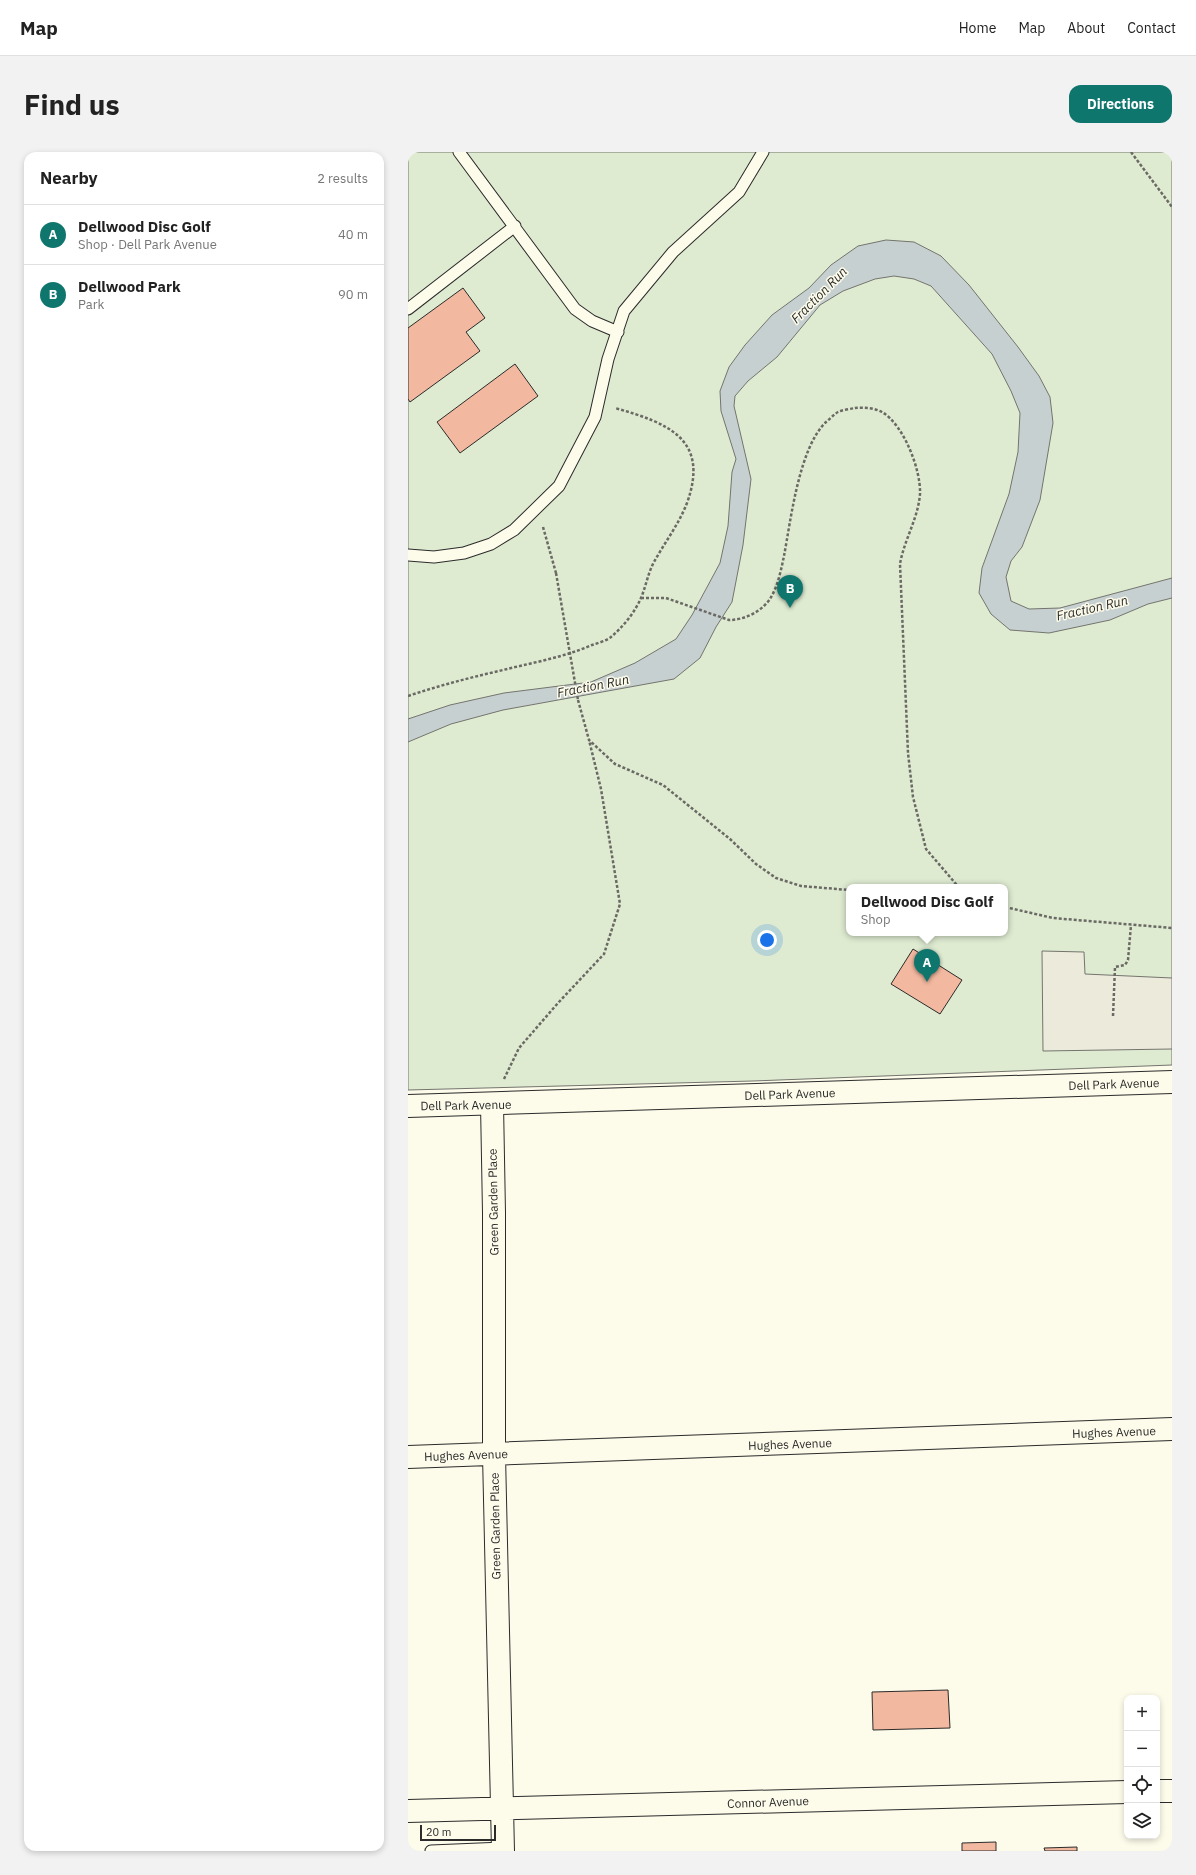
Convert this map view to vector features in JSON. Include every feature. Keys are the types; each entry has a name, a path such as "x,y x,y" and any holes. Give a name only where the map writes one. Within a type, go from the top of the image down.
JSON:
{"street":[{"name":"Dell Park Avenue","path":"408,1106 1172,1082"},
{"name":"Green Garden Place","path":"492,1104 494,1455 503,1850"},
{"name":"Hughes Avenue","path":"408,1457 1172,1429"},
{"path":"1160,1791 1172,1791"},
{"name":"Connor Avenue","path":"408,1811 1124,1792"}],"lane":[{"path":"460,152 575,309 592,321 618,332"},
{"path":"408,555 434,557 464,553 491,544 514,530 559,486 596,417 608,359 624,311 672,252 739,192 763,152"},
{"path":"408,309 515,226"},
{"path":"431,1851 503,1850"}],"path":[{"path":"1131,152 1172,207"},
{"path":"408,696 444,684 572,654 611,637 632,614 641,598 654,562 672,533 687,503 692,479 693,460 688,446 678,435 663,425 635,414 599,403"},
{"path":"641,598 666,598 729,620 739,620 759,610 770,599 779,578 804,464 818,430 837,412 865,407 882,412 895,424 904,438 915,462 919,478 920,495 915,516 902,551 900,564 908,753 913,797 926,849 956,884"},
{"path":"492,1104 519,1048 558,1002 604,954 620,904 600,789 578,700 556,573 548,541 535,510"},
{"path":"589,740 615,764 663,785 730,839 756,864 776,878 801,886 846,890"},
{"path":"1008,909 1053,918 1172,928"},
{"path":"1113,1016 1115,967 1122,967 1128,960 1131,925"}],"green space":[{"path":"408,152 1172,152 1172,1065 753,1081 408,1090"}],"shaded area":[{"path":"1042,951 1084,952 1085,974 1172,978 1172,1049 1043,1051"}],"water":[{"name":"Fraction Run","path":"886,240 914,242 941,256 969,285 1018,347 1039,376 1050,397 1053,423 1040,500 1022,547 1011,561 1006,577 1011,601 1029,609 1060,608 1172,578 1172,598 1148,604 1110,620 1049,633 1010,630 991,614 979,593 982,568 1009,494 1018,452 1020,413 1011,391 992,354 931,286 914,279 894,276 875,279 843,291 820,305 777,357 748,381 735,396 734,406 751,479 743,545 732,602 716,627 700,658 674,679 503,710 451,724 408,742 408,719 450,705 504,693 591,682 635,663 676,639 692,615 720,563 728,526 732,472 736,459 721,411 720,391 729,367 745,345 772,315 809,288 831,265 858,246"}],"building":[{"path":"463,288 485,318 466,332 480,351 410,402 408,399 408,328"},
{"path":"515,364 538,396 460,453 437,422"},
{"path":"913,949 962,980 940,1014 891,984"},
{"path":"948,1690 950,1728 873,1730 872,1692"},
{"path":"996,1842 996,1851 962,1851 962,1843"},
{"path":"1077,1847 1077,1851 1045,1851 1044,1848"}],"place":[{"name":"Dellwood Park","path":"790,608"},
{"name":"Dellwood Disc Golf","path":"927,982"}]}
